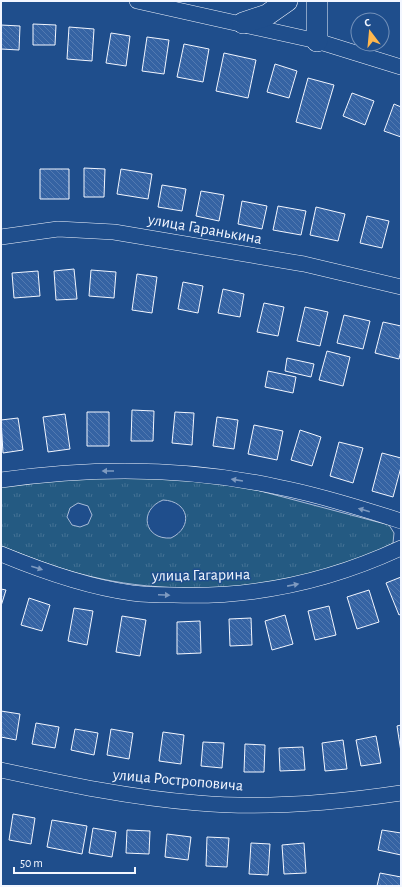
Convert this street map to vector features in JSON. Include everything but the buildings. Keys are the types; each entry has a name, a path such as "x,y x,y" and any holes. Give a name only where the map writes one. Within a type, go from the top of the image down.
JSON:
{"street":[{"path":"137,1 243,23 317,41 401,67"},
{"path":"243,23 267,15 287,1"},
{"path":"317,1 317,41"},
{"name":"улица Гаранькина","path":"1,237 58,229 114,232 304,264 401,288"},
{"path":"1,480 87,471 126,470 233,479 279,487 401,521"},
{"name":"улица Гагарина","path":"1,554 29,566 102,587 132,593 195,596 252,593 300,584 343,572 379,559 401,548"},
{"name":"улица Ростроповича","path":"1,770 94,790 199,803 262,805 324,803 401,793"}],"green space":[{"path":"87,477 175,477 230,483 389,525 394,533 393,543 377,552 350,562 295,578 263,584 217,588 194,588 146,586 124,583 63,569 1,546 1,486","holes":["163,500 172,501 178,505 183,510 185,515 183,528 171,538 162,537 155,534 150,529 148,524 147,517 150,510","78,503 88,506 92,515 88,524 80,527 72,525 67,517 70,508"]}]}
